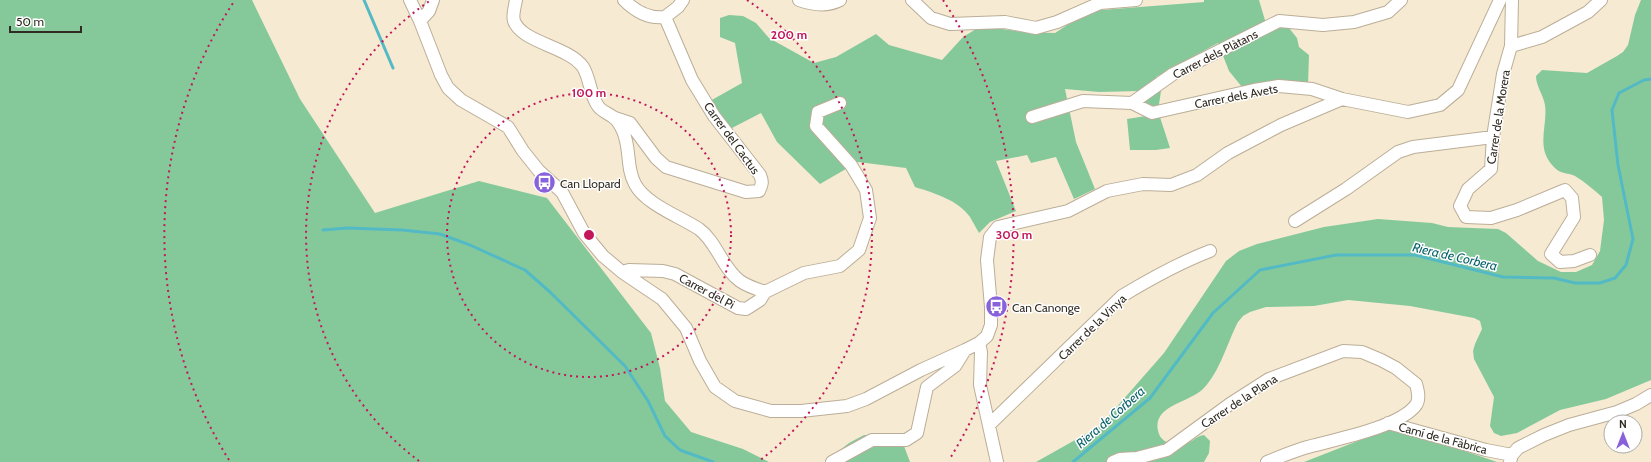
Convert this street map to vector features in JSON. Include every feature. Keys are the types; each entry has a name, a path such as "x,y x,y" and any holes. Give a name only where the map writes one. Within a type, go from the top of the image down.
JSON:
{"street":[{"path":"410,0 420,21 441,75 448,88 460,100 508,127 523,151 539,171 562,192 584,234 603,256 622,272 662,299 686,328 700,361 715,387 735,401 771,411 801,411 847,406 866,399 979,343 987,336 991,325 987,260 990,237 998,227 1068,210 1107,192 1143,184 1170,185 1197,175 1228,153 1281,125 1342,99"},
{"path":"420,21 429,11 433,0"},
{"path":"516,0 513,19 518,29 576,60 583,68 591,93 599,107 615,118 625,136 629,167 635,186 659,207 700,230 712,243 730,271 739,281 765,292"},
{"path":"624,0 633,9 650,17 665,17 678,7 683,0"},
{"path":"799,0 815,5 833,4 840,0"},
{"path":"912,0 931,18 950,24 1005,22 1036,28 1057,22 1100,3 1136,0"},
{"name":"Carrer dels Plàtans","path":"1132,103 1172,74 1279,21 1323,25 1354,22 1388,12 1401,0"},
{"name":"Carrer dels Avets","path":"1132,103 1152,112 1279,86 1312,89 1342,99 1408,112 1440,105 1458,90 1500,0"},
{"name":"Carrer de la Morera","path":"1512,0 1511,46 1503,74 1493,137 1491,169 1468,189 1460,206 1466,217 1491,218 1517,210 1565,190 1572,198 1574,217 1551,254 1560,262 1574,261 1590,254"},
{"path":"1511,46 1542,37 1588,12 1601,0"},
{"name":"Carrer del Cactus","path":"615,118 630,123 656,158 666,167 746,192 759,191 762,186 763,181 760,175 714,116 692,80 665,17"},
{"path":"1032,117 1083,101 1132,103"},
{"name":"Carrer del Pi","path":"622,272 629,270 664,271 675,274 738,308 746,309 760,300 765,292 804,273 840,266 859,250 870,218 866,190 851,165 816,126 818,112 840,103"},
{"path":"1295,221 1346,189 1398,152 1413,147 1493,137"},
{"name":"Carrer de la Vinya","path":"989,425 1122,296 1143,283 1210,251"},
{"path":"979,343 981,352 980,385 997,462"},
{"path":"832,462 872,440 906,440 918,433 927,387 955,366 965,350"},
{"name":"Carrer de la Plana","path":"1114,462 1120,459 1137,458 1167,450 1230,404 1269,379 1343,351 1362,352 1381,360 1396,368 1416,384 1418,401 1415,406 1407,413 1388,423 1303,448 1267,462"},
{"name":"Camí de la Fàbrica","path":"1388,423 1511,458 1518,448 1544,435 1569,425 1617,412 1636,404 1651,395"}],"green space":[{"path":"0,0 252,0 300,99 375,213 479,181 547,198 651,333 660,368 665,401 691,432 743,449 769,462 0,462"},
{"path":"1204,0 1259,0 1267,27 1289,28 1297,38 1299,47 1309,55 1308,85 1242,87 1229,71 1218,43 1156,77 1161,91 1158,111 1170,148 1156,150 1130,150 1127,119 1146,116 1139,91 1099,92 1065,89 1076,142 1095,189 1074,199 1056,157 1031,163 1027,155 996,161 1016,211 990,222 979,233 970,217 959,206 945,198 915,187 906,168 858,162 820,184 777,142 761,113 730,129 710,101 742,83 735,43 720,37 720,18 729,15 743,16 756,23 769,38 814,63 836,57 876,34 889,45 942,60 963,37 981,26 1023,32 1055,33 1089,11 1204,2"},
{"path":"1641,0 1651,0 1651,380 1606,399 1560,410 1517,433 1501,436 1494,433 1490,426 1494,397 1474,359 1473,351 1482,329 1480,321 1474,318 1410,306 1348,300 1314,306 1266,307 1250,312 1243,316 1238,322 1219,366 1203,389 1197,394 1172,406 1160,417 1157,425 1159,434 1161,438 1172,444 1188,443 1199,436 1204,435 1210,441 1209,453 1204,462 1036,462 1100,426 1164,353 1226,261 1239,251 1257,244 1324,227 1378,219 1432,223 1448,227 1498,229 1506,233 1538,261 1561,272 1576,272 1592,265 1600,251 1604,220 1602,197 1586,183 1575,176 1558,171 1545,154 1543,138 1545,105 1536,76 1542,70 1587,73 1623,52 1628,45 1635,15"},
{"path":"1391,428 1423,436 1437,443 1497,462 1304,462"},
{"path":"864,435 882,435 904,446 910,462 825,462 849,443"}],"waterway":[{"path":"364,0 393,68"},
{"name":"Riera de Corbera","path":"1073,462 1150,398 1213,313 1260,270 1336,255 1415,255 1503,277 1554,278 1575,283 1600,283 1615,278 1626,265 1633,239 1618,165 1612,110 1619,93 1644,80 1651,79"},
{"path":"323,230 347,228 402,230 440,234 470,245 525,270 550,292 625,366 648,401 665,436 680,450 713,462"}],"place":[{"name":"Can Llopard","path":"544,183"},
{"name":"Can Canonge","path":"997,307"}]}
